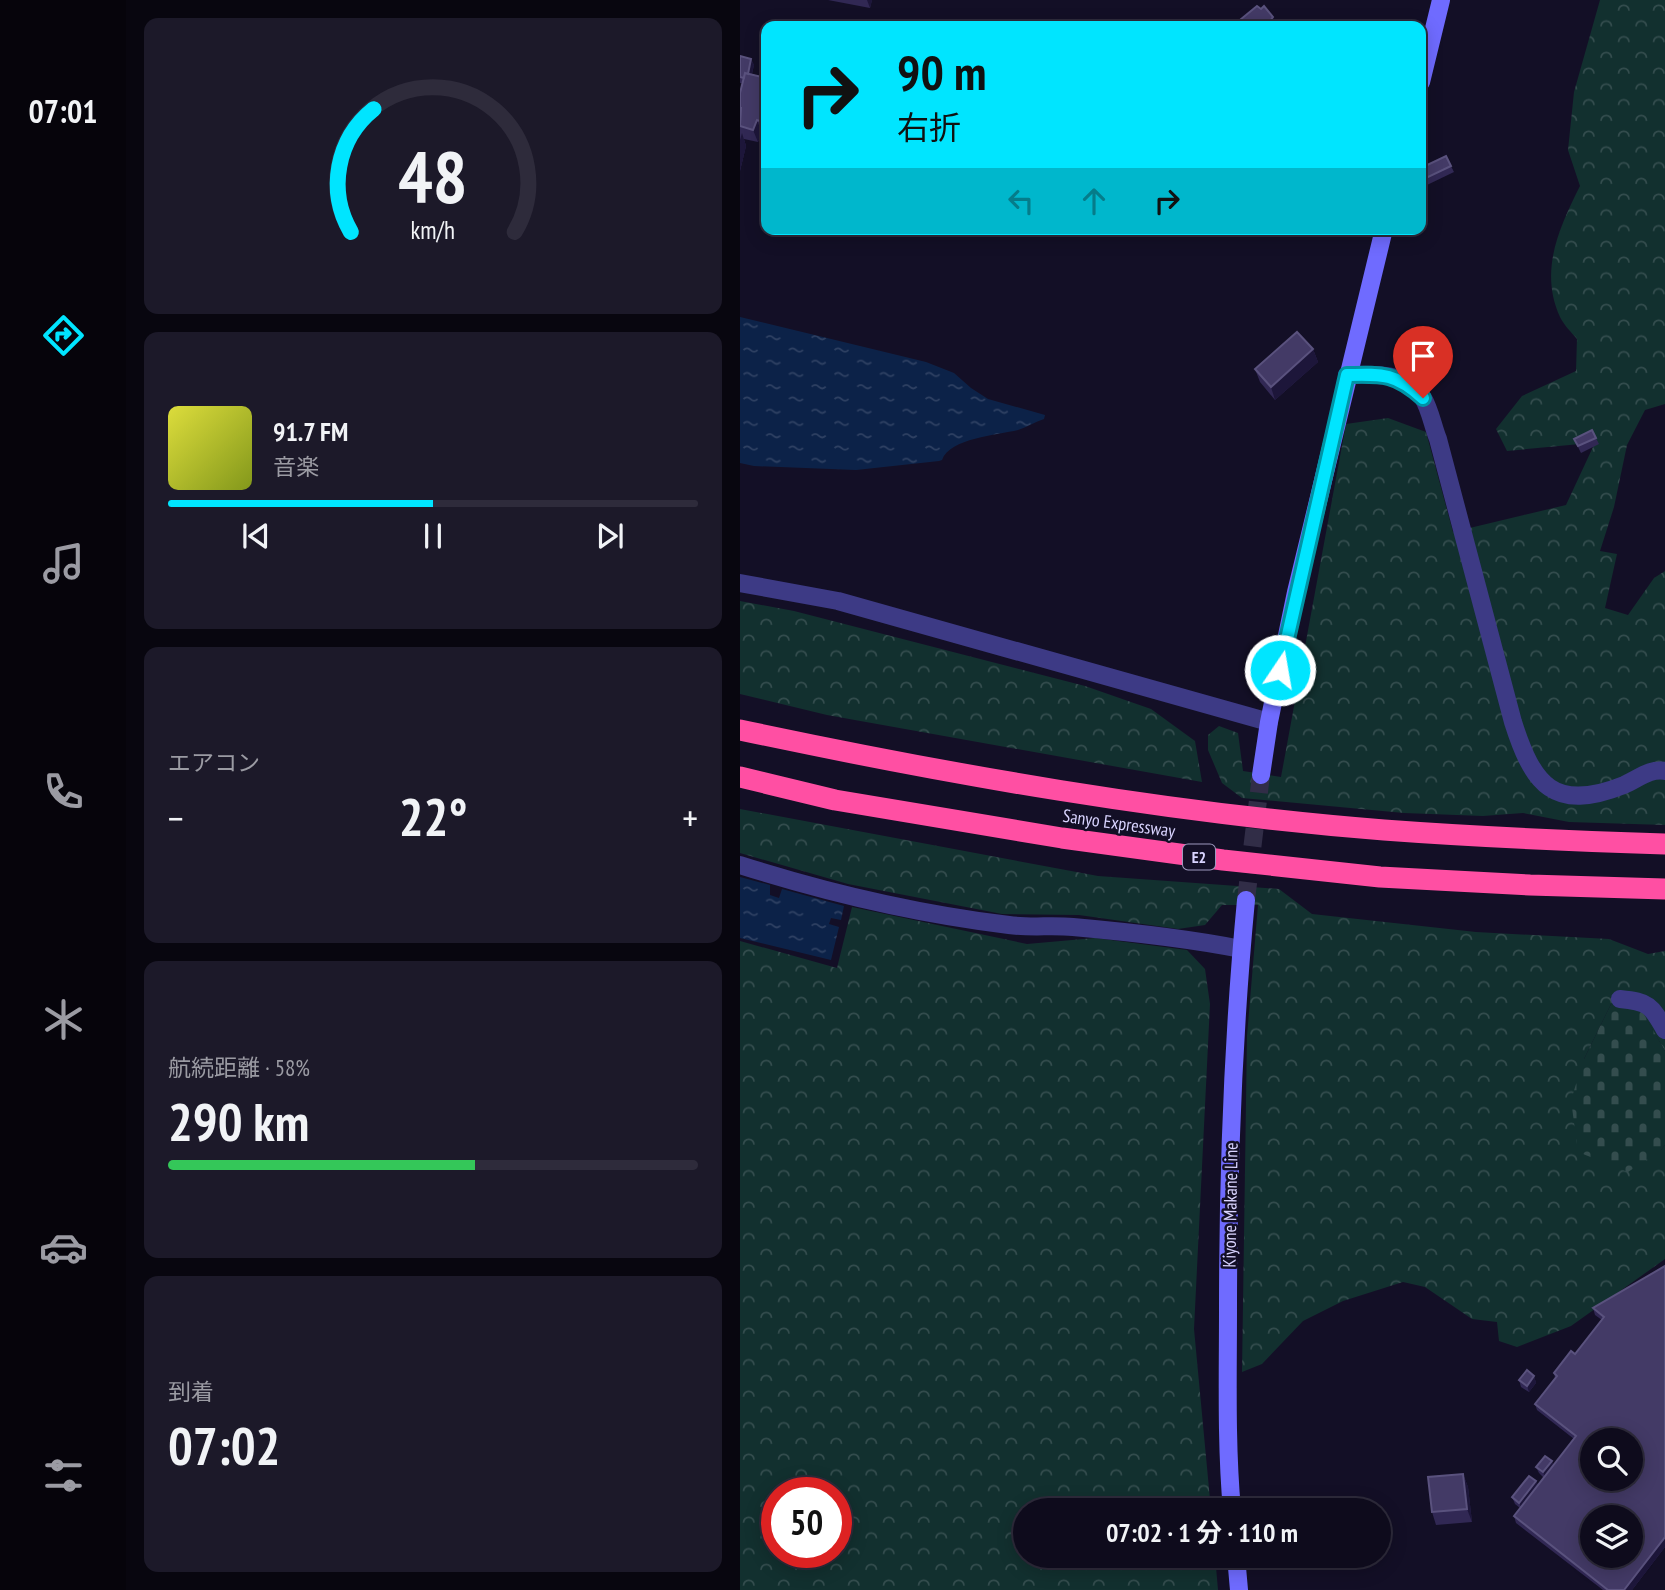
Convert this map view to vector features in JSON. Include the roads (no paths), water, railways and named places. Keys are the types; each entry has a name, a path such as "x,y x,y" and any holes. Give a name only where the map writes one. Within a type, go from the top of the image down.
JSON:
{"highway":[{"name":"Sanyo Expressway","path":"740,730 848,753 1076,793 1229,814 1382,830 1538,840 1665,844"},
{"name":"Sanyo Expressway","path":"740,777 834,800 1062,838 1223,860 1380,877 1665,889"}],"main road":[{"path":"1426,62 1441,0"},
{"path":"1261,775 1296,592 1382,235"},
{"name":"Kiyone Makane Line","path":"1232,1498 1228,1406 1228,1216 1233,1080 1246,900"},
{"path":"1237,1568 1239,1590"}],"street":[{"path":"1347,375 1387,374 1407,383 1423,398 1438,439 1512,722 1523,754 1541,782 1560,794 1584,795 1623,786 1656,769 1665,771"},
{"path":"740,583 838,601 1269,722"},
{"path":"740,865 838,894 953,917 1013,926 1071,927 1160,936 1241,949"},
{"path":"1620,999 1642,1001 1653,1008 1665,1030"}],"water":[{"path":"740,317 926,362 954,373 988,399 1045,415 1044,419 1018,430 964,442 939,461 856,470 754,466 740,463"},
{"path":"740,877 770,885 770,895 779,898 782,889 844,906 841,920 831,918 829,924 839,927 831,960 740,938"}],"tunnel":[{"path":"1246,900 1261,775"}]}
